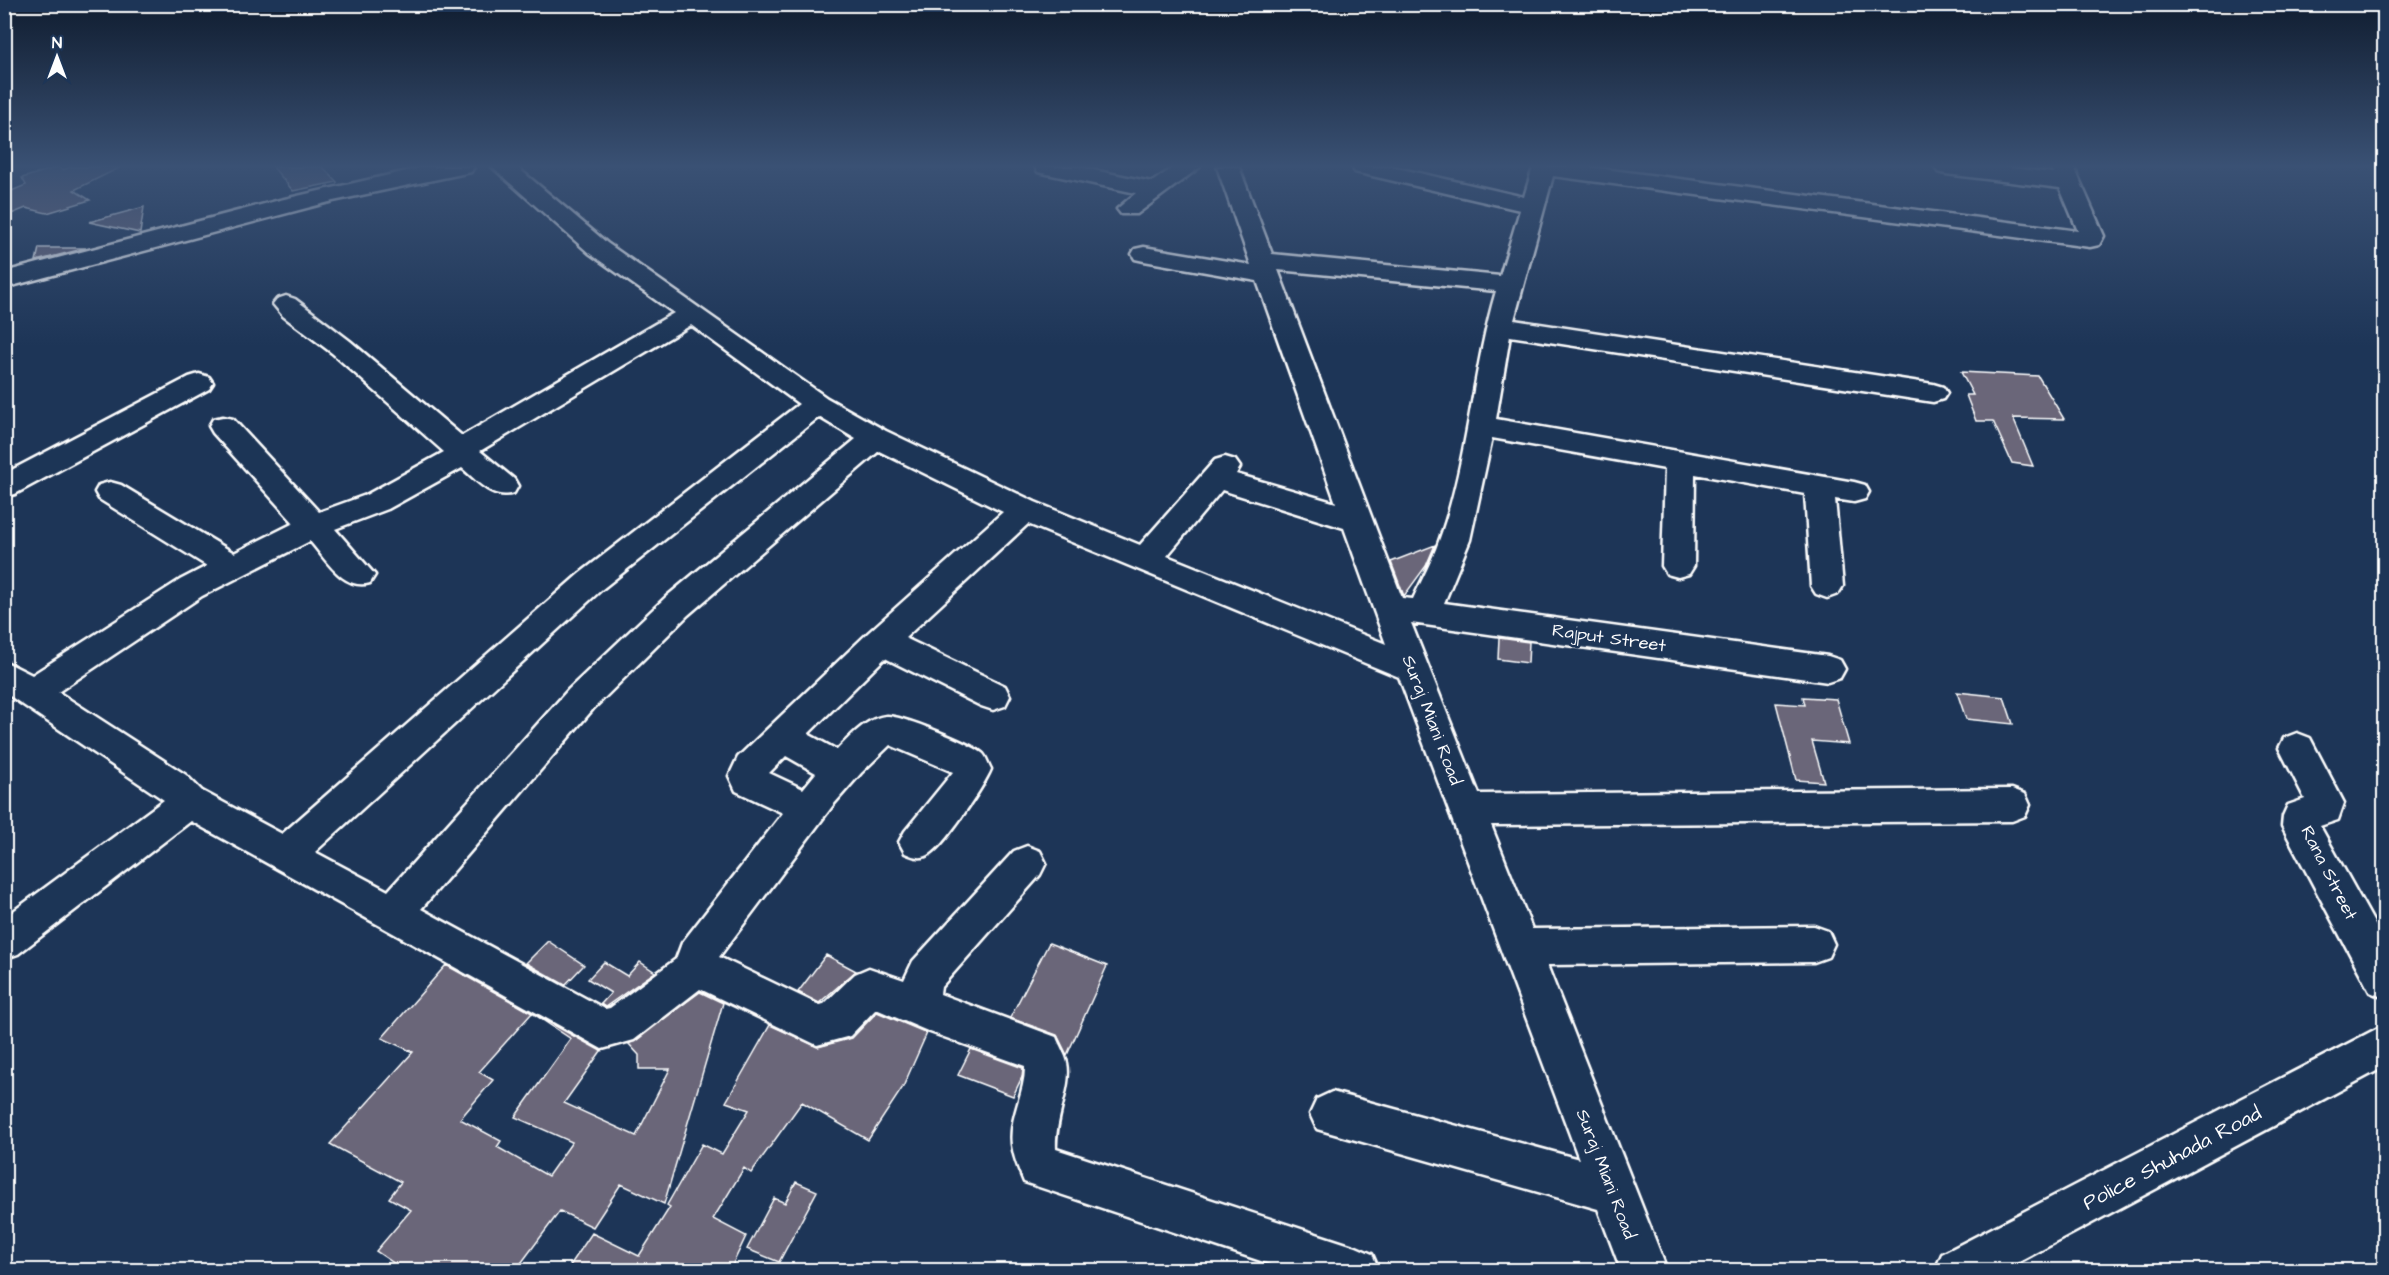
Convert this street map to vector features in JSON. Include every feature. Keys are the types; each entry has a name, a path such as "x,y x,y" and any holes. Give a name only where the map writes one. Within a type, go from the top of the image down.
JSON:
{"street":[{"path":"4,280 55,269 214,226"},
{"path":"573,226 598,248 818,404 876,438 1024,510 1413,669"},
{"name":"Suraj Miani Road","path":"1250,226 1389,608 1644,1270"},
{"path":"1424,612 1455,540 1469,486 1499,326 1527,226"},
{"path":"2008,226 2090,240 2092,236 2088,226"},
{"path":"1144,254 1265,268 1510,285"},
{"path":"286,304 338,344 503,486"},
{"path":"692,313 369,506 315,525 191,588 18,683 172,786 189,802 602,1029 619,1026 697,967"},
{"path":"1499,326 1933,393"},
{"path":"4,487 199,383"},
{"path":"285,856 590,582 818,404"},
{"path":"223,426 359,575"},
{"path":"1480,426 1854,492"},
{"path":"392,914 581,699 676,606 876,438"},
{"path":"1678,566 1680,461"},
{"path":"1146,559 1220,472 1358,521"},
{"path":"1819,486 1827,586"},
{"path":"110,492 233,567"},
{"path":"810,809 749,780 747,776 782,736 881,641 1024,510"},
{"name":"Rajput Street","path":"1389,608 1828,669"},
{"path":"881,641 993,696"},
{"path":"697,967 696,956 841,770 876,733 894,730 970,764 973,769 969,779 918,842"},
{"path":"782,736 841,770"},
{"name":"Rana Street","path":"2296,748 2326,803 2325,809 2301,816 2301,826 2385,979"},
{"path":"4,941 189,802"},
{"path":"1467,810 2012,805"},
{"path":"921,1006 920,988 927,974 1027,862"},
{"path":"1519,947 1814,944"},
{"path":"697,967 817,1025 835,1022 869,987 921,1006 930,1012 1041,1051 1048,1070 1031,1138 1034,1154 1040,1166 1356,1270"},
{"name":"Police Shuhada Road","path":"1958,1270 2382,1051"},
{"path":"1332,1114 1613,1191"}],"building":[{"path":"110,226 141,226 140,233"},
{"path":"39,248 86,248 36,261"},
{"path":"1961,372 2038,376 2064,419 2013,418 2033,466 2012,463 1993,421 1976,421 1966,395 1973,395"},
{"path":"1435,545 1426,566 1404,596 1391,562"},
{"path":"1499,638 1529,642 1528,663 1498,659"},
{"path":"1957,692 2004,697 2013,724 1966,719"},
{"path":"1803,697 1836,699 1849,744 1812,741 1824,782 1796,780 1776,703 1805,705"},
{"path":"548,941 584,965 565,985 526,963"},
{"path":"1049,943 1107,966 1067,1055 1057,1035 1010,1018"},
{"path":"826,955 856,971 819,1003 798,992"},
{"path":"604,962 627,976 640,962 655,972 605,1007 601,1004 611,993 588,979"},
{"path":"446,965 601,1051 564,1103 636,1136 670,1069 639,1069 639,1055 629,1044 700,992 723,1003 664,1204 621,1184 593,1227 560,1211 516,1270 404,1270 376,1251 411,1210 389,1198 401,1182 330,1144 413,1052 382,1038","holes":["532,1013 571,1039 515,1117 572,1142 548,1176 497,1147 501,1141 460,1119 493,1080 479,1072"]},
{"path":"877,1012 927,1033 903,1087 868,1140 802,1102 751,1173 744,1168 713,1219 746,1236 730,1270 567,1270 592,1233 639,1256 670,1207 667,1205 702,1144 722,1154 749,1110 726,1102 770,1025 818,1047 852,1038"},
{"path":"971,1049 1023,1068 1022,1077 1013,1096 958,1075"},
{"path":"796,1182 817,1191 779,1262 747,1249 774,1198 785,1203"}]}
